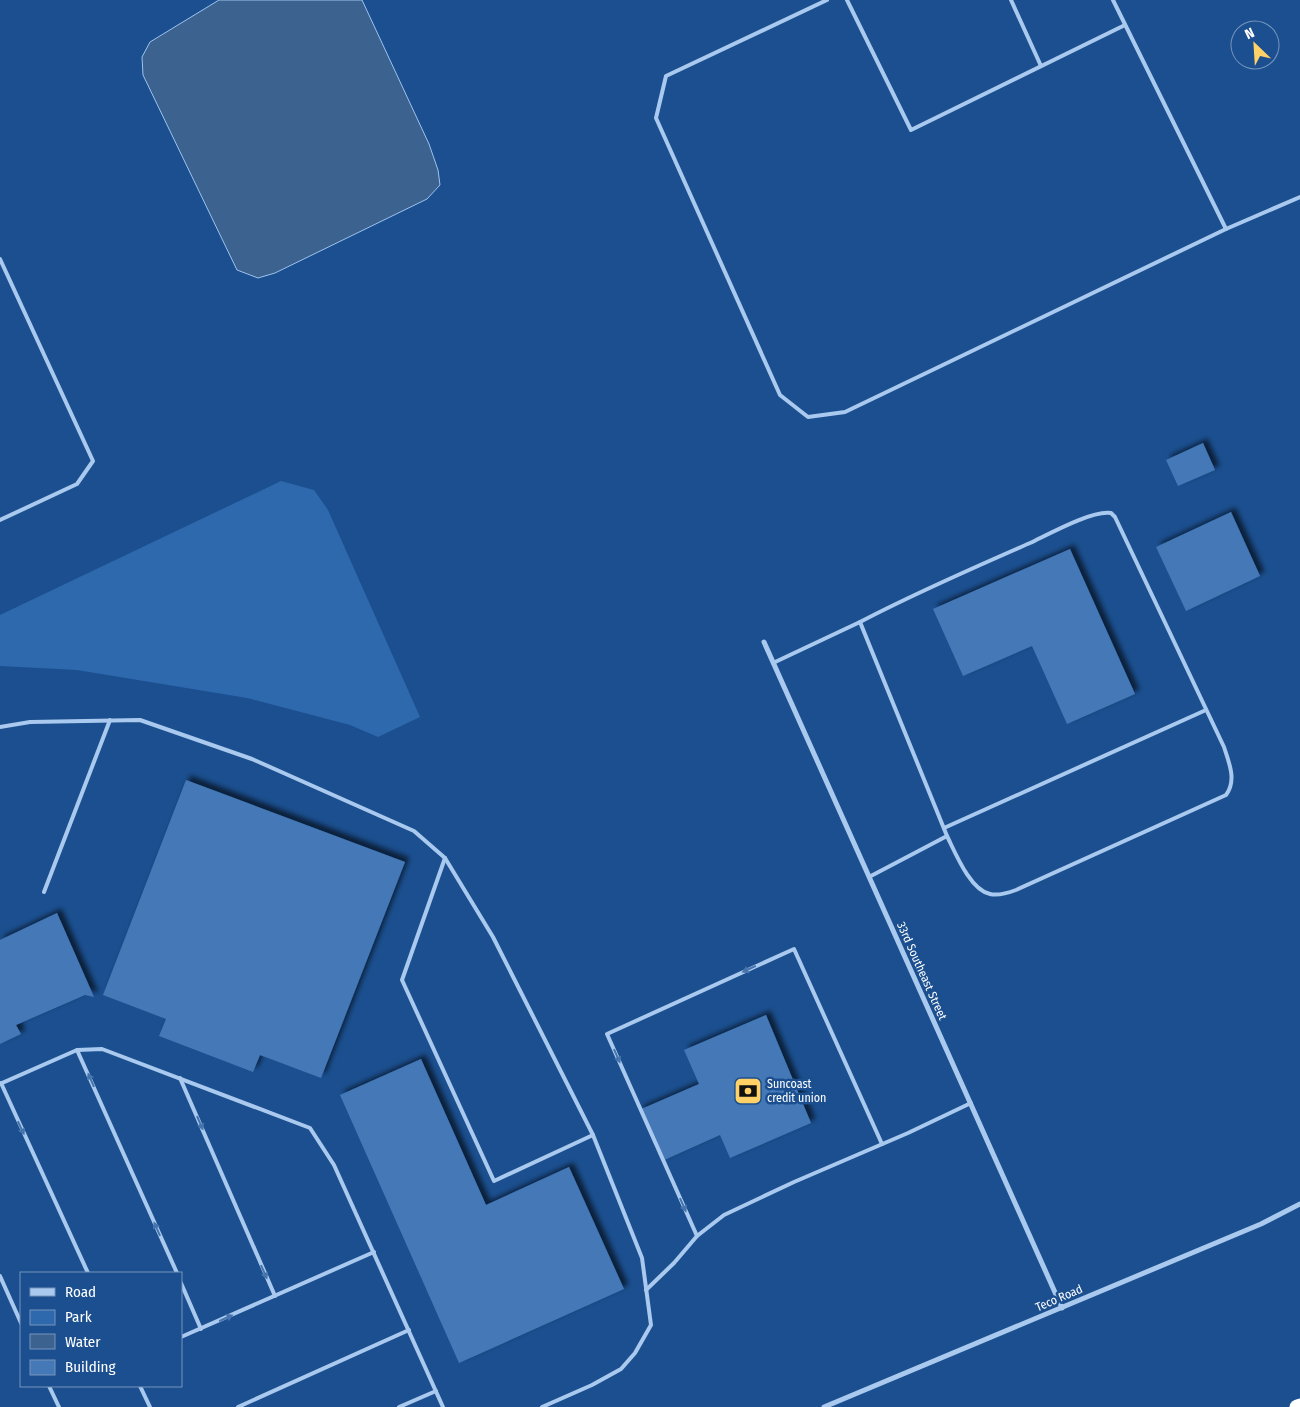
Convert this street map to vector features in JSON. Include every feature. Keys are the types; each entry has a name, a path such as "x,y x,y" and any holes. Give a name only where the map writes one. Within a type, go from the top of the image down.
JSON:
{"street":[{"name":"33rd Southeast Street","path":"764,642 1062,1308"},
{"name":"Teco Road","path":"824,1407 1262,1224 1300,1204"}],"lane":[{"path":"827,0 666,76 656,118 780,395 808,417 845,412 1226,229 1300,196"},
{"path":"847,0 911,130 1125,25"},
{"path":"1011,0 1042,66"},
{"path":"1113,0 1226,229"},
{"path":"0,259 93,461 77,484 0,520"},
{"path":"773,662 918,593 1075,522 1105,512 1112,513 1224,747 1231,768 1232,781 1229,791 1226,795 1016,890 998,895 988,894 980,890 965,871 947,836 860,622"},
{"path":"944,828 1206,710"},
{"path":"44,892 110,720"},
{"path":"0,727 30,722 140,720 252,759 414,831 445,858 493,937 593,1135 642,1258 651,1325 635,1353 621,1369 542,1407"},
{"path":"869,877 947,836"},
{"path":"445,858 402,980 494,1180 593,1135"},
{"path":"697,1236 607,1034 794,949 882,1144"},
{"path":"88,1272 0,1084 77,1050 102,1049 310,1128 334,1165 443,1407"},
{"path":"77,1050 177,1272"},
{"path":"180,1078 275,1296"},
{"path":"646,1290 674,1264 697,1236 724,1215 970,1103"},
{"path":"182,1338 374,1252"},
{"path":"0,1276 20,1321"},
{"path":"182,1286 201,1328"},
{"path":"238,1407 409,1330"},
{"path":"49,1387 59,1407"},
{"path":"140,1387 150,1407"},
{"path":"399,1407 436,1391"}],"green space":[{"path":"281,481 314,490 328,510 420,717 378,737 350,725 247,698 77,670 0,666 0,615"}],"water":[{"path":"219,0 362,0 429,144 438,170 440,185 427,199 275,273 258,278 237,270 143,75 142,57 150,42"}],"building":[{"path":"1203,443 1215,470 1178,486 1166,460"},
{"path":"1231,512 1260,576 1186,611 1156,547"},
{"path":"1070,549 1135,694 1067,724 1032,646 963,676 933,609"},
{"path":"186,780 405,862 321,1078 260,1055 253,1072 159,1036 166,1019 103,995"},
{"path":"57,913 94,997 85,995 16,1025 21,1034 0,1044 0,940"},
{"path":"766,1015 811,1123 730,1158 720,1135 662,1161 639,1110 699,1084 684,1050"},
{"path":"421,1059 486,1205 569,1167 624,1289 459,1363 340,1095"}],"place":[{"name":"Suncoast credit union","path":"748,1091"}]}
